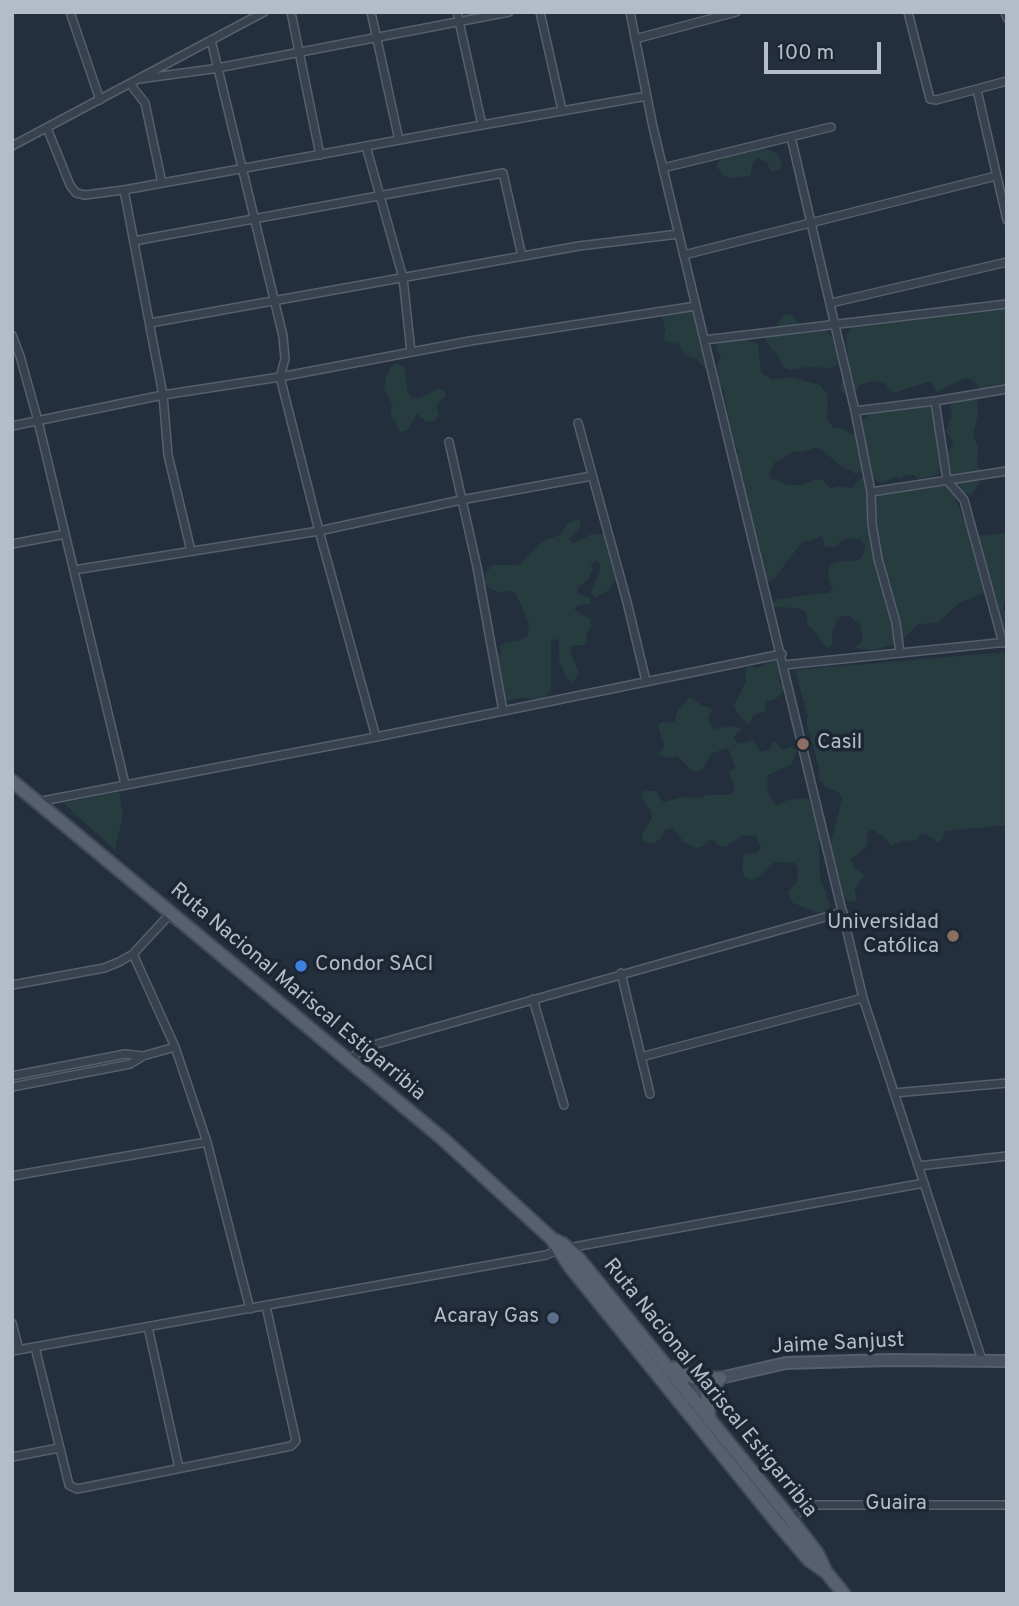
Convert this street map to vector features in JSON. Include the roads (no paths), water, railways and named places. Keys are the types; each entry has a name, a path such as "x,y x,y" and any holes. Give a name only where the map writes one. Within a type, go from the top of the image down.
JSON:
{"main road":[{"name":"Ruta Nacional Mariscal Estigarribia","path":"14,785 452,1147 605,1288 658,1353 687,1400 714,1425 790,1518 817,1553 826,1572"},
{"name":"Ruta Nacional Mariscal Estigarribia","path":"559,1246 687,1400 809,1560 826,1572 845,1594"},
{"path":"658,1353 667,1363 686,1375 699,1379 720,1378"},
{"name":"Jaime Sanjust","path":"687,1400 720,1378 786,1363 1007,1361"},
{"path":"714,1425 708,1414 707,1395 720,1378"}],"street":[{"path":"70,12 100,100"},
{"path":"12,146 264,12"},
{"path":"291,12 320,155"},
{"path":"371,12 399,141"},
{"path":"457,12 482,125"},
{"path":"139,79 219,67 509,12"},
{"path":"540,12 562,110"},
{"path":"630,12 663,168 863,998 982,1360"},
{"path":"635,38 736,12"},
{"path":"908,12 930,99 936,100 1007,81"},
{"path":"1005,12 1007,18"},
{"path":"211,40 283,336 285,359 280,377 376,737"},
{"path":"130,84 145,103 162,183"},
{"path":"977,90 1007,220"},
{"path":"47,128 70,185 76,193 85,195 647,96"},
{"path":"663,168 831,127"},
{"path":"791,137 855,411 871,492 872,524 878,559 900,653"},
{"path":"366,146 403,278 411,352"},
{"path":"134,241 503,173 522,256"},
{"path":"684,255 996,176"},
{"path":"124,190 163,394 168,455 191,551"},
{"path":"149,323 522,256 679,234"},
{"path":"831,303 1007,262"},
{"path":"704,340 1007,304"},
{"path":"12,426 163,394 280,377 470,341 696,306"},
{"path":"12,335 38,421 125,784"},
{"path":"855,411 1007,389"},
{"path":"784,665 1005,643 964,499 947,481 935,401"},
{"path":"578,423 646,681"},
{"path":"449,442 477,567 503,711"},
{"path":"871,492 1007,471"},
{"path":"74,570 319,531 461,499 592,476"},
{"path":"12,544 65,534"},
{"path":"37,802 376,737 782,654"},
{"path":"349,1061 363,1048 844,912"},
{"path":"12,985 104,968 132,954 171,913"},
{"path":"132,954 175,1047 207,1142 250,1308"},
{"path":"621,973 650,1094"},
{"path":"641,1057 863,998"},
{"path":"533,999 564,1105"},
{"path":"12,1087 130,1064 143,1056 175,1047"},
{"path":"12,1076 125,1055 143,1056"},
{"path":"894,1093 1007,1083"},
{"path":"12,1176 207,1142"},
{"path":"918,1166 1007,1156"},
{"path":"12,1323 15,1350 35,1347 547,1255 559,1246 924,1183"},
{"path":"35,1347 69,1485 77,1489 291,1446 296,1441 266,1306"},
{"path":"148,1327 179,1468"},
{"path":"12,1457 59,1448"},
{"name":"Guaira","path":"790,1518 811,1505 1007,1505"}],"place":[{"name":"Casil","path":"803,744"},
{"name":"Universidad Católica","path":"953,936"},
{"name":"Condor SACI","path":"301,966"},
{"name":"Acaray Gas","path":"553,1318"}]}
